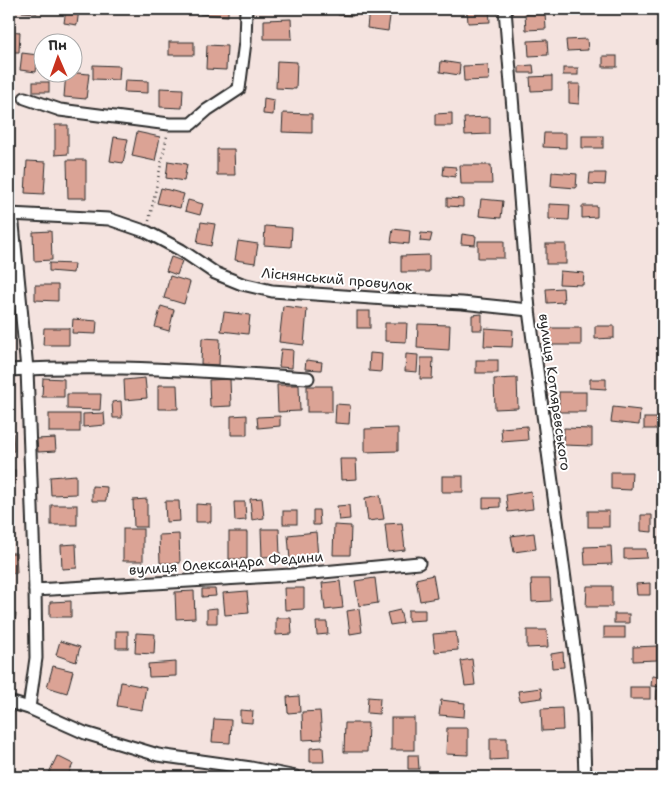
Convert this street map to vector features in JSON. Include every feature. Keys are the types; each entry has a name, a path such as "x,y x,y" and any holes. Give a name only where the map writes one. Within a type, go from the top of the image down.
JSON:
{"street":[{"path":"24,98 60,110 169,124 191,124 207,110 239,89 246,42 246,9"},
{"name":"вулиця Котляревського","path":"504,9 529,310 583,714 584,777"},
{"path":"11,214 27,369 36,658 29,708"},
{"name":"Ліснянський провулок","path":"11,214 109,219 147,232 181,250 215,273 242,284 272,290 462,303 529,310"},
{"path":"9,370 199,371 308,378"},
{"name":"вулиця Олександра Федини","path":"35,590 291,575 419,563"},
{"path":"10,704 29,708 85,733 158,755 251,768 296,777"}],"path":[{"path":"147,232 169,124"}],"building":[{"path":"22,9 37,9 37,13 22,12"},
{"path":"66,9 79,9 77,25 64,23"},
{"path":"200,9 228,9 228,16 200,14"},
{"path":"338,9 353,9 353,16 338,15"},
{"path":"369,9 391,9 388,31 367,28"},
{"path":"434,9 455,9 455,13 434,12"},
{"path":"467,9 489,9 490,22 468,23"},
{"path":"545,13 546,29 526,30 525,14"},
{"path":"291,19 292,39 264,39 264,20"},
{"path":"9,31 20,32 19,52 9,52"},
{"path":"587,39 588,50 567,51 566,40"},
{"path":"547,40 548,55 529,56 528,41"},
{"path":"169,42 194,42 194,55 169,55"},
{"path":"207,45 227,46 226,70 206,69"},
{"path":"22,53 32,54 32,72 20,70"},
{"path":"603,56 617,56 617,67 603,67"},
{"path":"277,61 297,62 296,89 276,88"},
{"path":"441,61 460,64 459,75 440,72"},
{"path":"93,65 120,66 119,80 93,79"},
{"path":"488,65 489,80 464,81 463,66"},
{"path":"533,65 534,73 519,73 519,66"},
{"path":"563,68 578,68 578,75 563,75"},
{"path":"82,73 89,74 86,99 64,97 65,82 82,82"},
{"path":"552,76 552,90 531,91 530,77"},
{"path":"125,80 148,81 148,93 124,92"},
{"path":"33,82 49,82 49,92 33,92"},
{"path":"569,84 580,84 579,104 569,103"},
{"path":"160,88 183,89 182,108 160,107"},
{"path":"264,98 274,100 273,115 263,114"},
{"path":"283,113 312,114 312,133 282,132"},
{"path":"452,113 452,126 435,126 435,114"},
{"path":"490,117 490,134 465,135 464,118"},
{"path":"55,125 68,125 68,154 55,155"},
{"path":"137,132 160,137 155,161 132,156"},
{"path":"544,133 566,133 566,148 543,147"},
{"path":"582,136 603,136 603,148 582,148"},
{"path":"114,137 128,139 123,163 110,161"},
{"path":"217,149 234,149 235,175 217,175"},
{"path":"67,160 86,160 86,198 68,198"},
{"path":"27,161 46,162 44,194 25,193"},
{"path":"168,161 187,164 184,181 166,178"},
{"path":"460,165 491,165 492,184 461,184"},
{"path":"444,166 456,167 455,177 443,175"},
{"path":"552,172 577,174 576,188 551,186"},
{"path":"590,173 606,173 605,185 589,184"},
{"path":"161,188 184,194 180,208 157,203"},
{"path":"447,198 463,199 463,207 447,206"},
{"path":"481,199 503,201 501,218 479,216"},
{"path":"188,200 203,204 200,215 185,211"},
{"path":"549,204 570,205 569,220 549,219"},
{"path":"582,206 597,206 597,217 582,218"},
{"path":"201,222 215,224 211,246 197,243"},
{"path":"265,226 292,228 291,247 264,245"},
{"path":"393,229 410,231 409,244 391,242"},
{"path":"51,231 52,260 34,261 33,232"},
{"path":"421,233 432,234 430,242 420,241"},
{"path":"462,234 476,236 475,245 461,244"},
{"path":"238,241 258,244 255,263 235,260"},
{"path":"478,241 504,241 504,258 478,258"},
{"path":"546,244 566,244 566,264 546,264"},
{"path":"429,255 429,272 401,272 401,256"},
{"path":"171,257 182,261 177,275 166,271"},
{"path":"49,263 74,264 73,273 49,271"},
{"path":"560,271 584,273 583,285 559,284"},
{"path":"170,276 190,282 184,304 164,298"},
{"path":"35,285 58,285 58,301 35,300"},
{"path":"563,288 564,302 547,303 546,289"},
{"path":"161,306 174,310 169,331 155,327"},
{"path":"283,306 307,309 304,345 279,342"},
{"path":"357,311 370,311 370,328 357,328"},
{"path":"224,312 250,315 248,334 221,331"},
{"path":"482,314 482,330 472,330 472,315"},
{"path":"73,319 97,321 96,334 72,333"},
{"path":"385,323 407,323 406,342 385,341"},
{"path":"418,324 450,325 449,350 417,348"},
{"path":"595,326 614,326 614,338 595,339"},
{"path":"44,328 69,328 69,345 43,345"},
{"path":"485,328 513,330 512,347 484,346"},
{"path":"549,328 581,328 581,345 549,345"},
{"path":"202,338 220,339 219,365 201,364"},
{"path":"281,349 293,350 292,368 279,367"},
{"path":"370,353 382,354 381,372 369,371"},
{"path":"406,354 418,355 417,372 405,371"},
{"path":"421,358 433,358 432,379 420,379"},
{"path":"306,360 322,362 321,370 305,369"},
{"path":"476,360 498,360 498,373 476,373"},
{"path":"43,378 64,379 64,397 42,397"},
{"path":"145,378 147,398 125,400 124,380"},
{"path":"517,378 518,408 495,409 494,379"},
{"path":"230,379 231,406 210,407 209,380"},
{"path":"590,379 606,379 606,389 590,388"},
{"path":"158,385 177,385 178,409 158,409"},
{"path":"277,385 299,385 300,411 278,412"},
{"path":"307,386 332,386 332,412 307,412"},
{"path":"559,392 586,392 586,412 559,412"},
{"path":"67,394 101,394 100,410 67,409"},
{"path":"121,401 122,418 113,418 112,402"},
{"path":"336,404 350,405 349,424 335,423"},
{"path":"613,407 640,410 639,425 611,422"},
{"path":"104,413 105,425 83,427 83,414"},
{"path":"49,414 80,414 80,432 49,432"},
{"path":"247,415 247,435 231,435 231,416"},
{"path":"280,416 280,426 258,428 257,417"},
{"path":"644,418 662,418 662,429 644,429"},
{"path":"527,426 528,440 502,442 501,428"},
{"path":"398,428 398,451 365,452 365,429"},
{"path":"564,428 592,429 592,446 563,445"},
{"path":"9,433 13,433 14,451 9,452"},
{"path":"55,438 56,451 38,452 37,439"},
{"path":"340,459 356,459 357,479 341,480"},
{"path":"9,470 15,470 15,484 9,484"},
{"path":"611,472 632,472 631,490 611,489"},
{"path":"76,475 76,494 51,495 50,477"},
{"path":"442,476 463,476 463,492 442,492"},
{"path":"92,486 107,487 106,501 92,501"},
{"path":"531,491 533,509 508,512 506,495"},
{"path":"380,495 384,519 368,521 365,498"},
{"path":"262,498 264,518 252,520 250,499"},
{"path":"483,498 500,498 500,507 483,508"},
{"path":"147,499 147,527 134,527 133,500"},
{"path":"165,501 179,501 180,521 166,522"},
{"path":"234,502 245,502 246,520 235,521"},
{"path":"196,504 211,505 211,522 196,522"},
{"path":"51,505 77,505 77,525 51,525"},
{"path":"349,505 350,519 339,520 337,506"},
{"path":"14,510 15,529 9,530 9,511"},
{"path":"313,510 319,510 320,525 313,525"},
{"path":"283,511 297,511 297,524 283,524"},
{"path":"588,511 609,511 609,527 588,527"},
{"path":"641,515 652,515 652,532 641,531"},
{"path":"402,523 405,550 388,552 385,524"},
{"path":"334,525 351,526 350,555 333,555"},
{"path":"123,529 143,529 143,561 123,561"},
{"path":"261,529 279,529 280,556 262,557"},
{"path":"229,532 247,532 247,559 229,559"},
{"path":"316,532 318,558 290,560 288,535"},
{"path":"534,533 536,549 514,552 511,536"},
{"path":"179,534 180,563 160,563 159,535"},
{"path":"76,544 77,568 62,569 61,545"},
{"path":"611,546 612,564 585,565 584,547"},
{"path":"624,549 646,549 647,558 624,559"},
{"path":"9,553 16,553 17,573 9,573"},
{"path":"433,575 437,598 420,601 416,579"},
{"path":"375,578 378,603 359,606 355,581"},
{"path":"531,579 550,579 551,601 532,602"},
{"path":"340,581 343,608 325,610 322,583"},
{"path":"650,583 650,595 637,595 636,584"},
{"path":"587,586 612,586 612,607 586,607"},
{"path":"284,588 304,588 304,609 285,610"},
{"path":"202,589 215,589 216,596 202,597"},
{"path":"194,591 195,618 176,619 175,592"},
{"path":"247,591 249,613 225,615 223,593"},
{"path":"71,601 71,617 50,617 50,602"},
{"path":"217,608 217,623 207,623 207,609"},
{"path":"359,609 362,632 350,634 347,611"},
{"path":"400,610 403,623 390,625 387,613"},
{"path":"408,610 425,610 425,620 408,621"},
{"path":"9,613 16,614 15,622 9,621"},
{"path":"614,614 629,614 629,623 614,623"},
{"path":"276,618 291,618 292,634 276,635"},
{"path":"316,622 327,622 328,634 317,635"},
{"path":"604,627 625,627 625,638 604,638"},
{"path":"527,630 547,630 548,647 527,648"},
{"path":"116,631 128,631 128,648 116,648"},
{"path":"456,632 458,650 435,652 433,634"},
{"path":"136,633 155,634 154,654 135,653"},
{"path":"60,641 80,647 76,662 56,655"},
{"path":"657,646 657,660 633,661 633,647"},
{"path":"563,652 564,667 552,668 551,654"},
{"path":"472,659 475,685 465,686 461,661"},
{"path":"176,662 176,676 149,677 148,664"},
{"path":"53,666 73,671 67,693 47,687"},
{"path":"652,676 663,677 663,687 651,686"},
{"path":"121,682 146,687 142,710 117,706"},
{"path":"630,687 650,687 650,699 630,699"},
{"path":"541,688 542,698 520,701 518,691"},
{"path":"657,690 663,690 663,706 656,706"},
{"path":"299,696 300,712 288,713 287,697"},
{"path":"368,697 380,698 379,714 367,713"},
{"path":"441,700 465,703 464,717 439,715"},
{"path":"562,708 563,730 542,731 541,709"},
{"path":"240,710 253,711 252,723 240,722"},
{"path":"320,711 322,739 303,740 302,712"},
{"path":"391,718 414,718 414,750 391,750"},
{"path":"214,719 231,720 230,743 212,742"},
{"path":"345,723 368,723 367,752 344,752"},
{"path":"447,728 468,728 468,755 446,754"},
{"path":"490,738 507,738 507,759 490,760"},
{"path":"323,747 324,762 310,762 310,748"},
{"path":"408,755 418,755 419,769 408,769"},
{"path":"57,756 73,764 67,777 47,777"}]}
